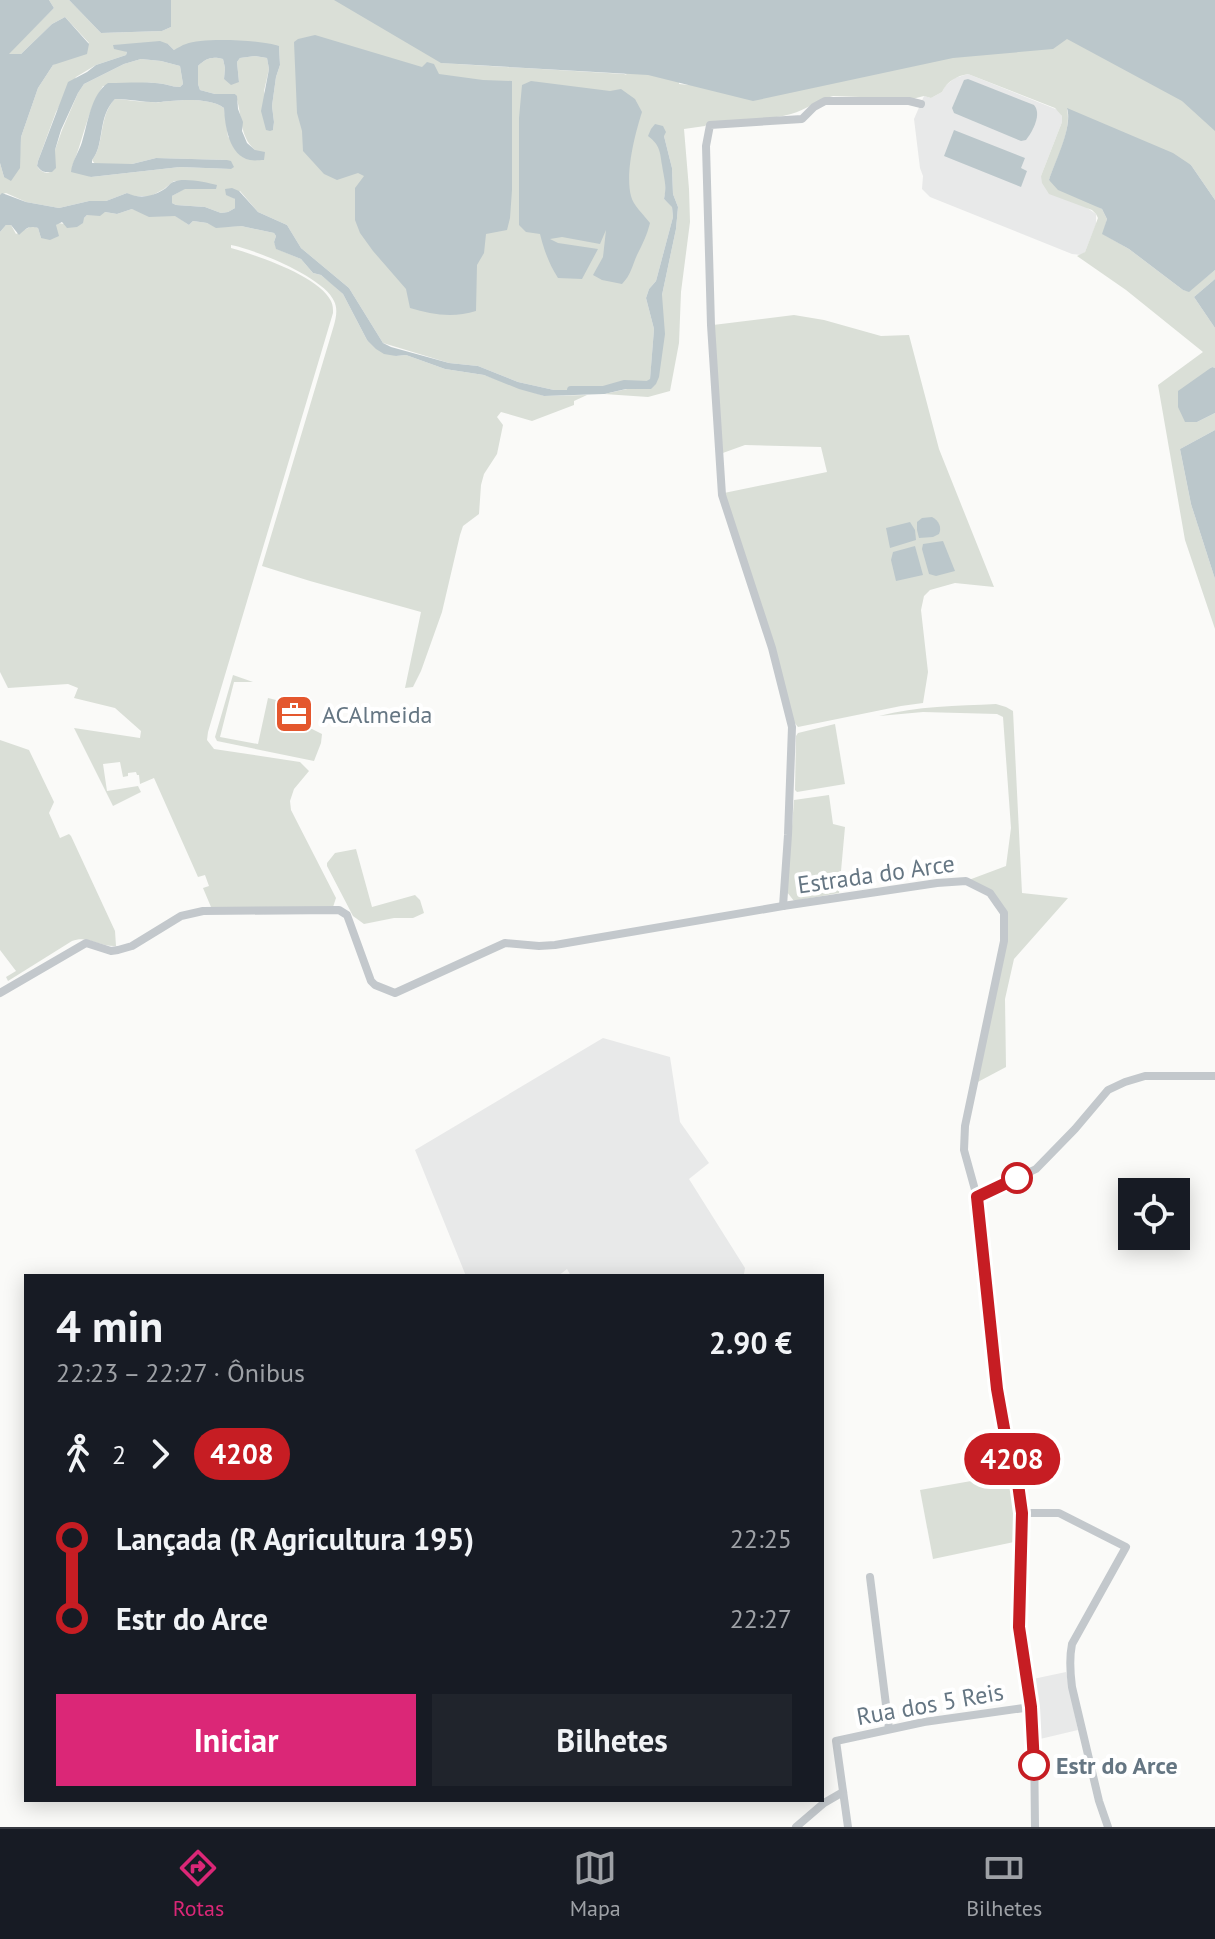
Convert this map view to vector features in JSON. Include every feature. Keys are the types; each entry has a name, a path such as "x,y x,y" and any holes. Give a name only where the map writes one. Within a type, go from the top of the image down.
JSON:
{"street":[{"path":"783,906 792,727 772,648 722,495 711,325 706,146 710,125 802,119 825,101 909,101 921,104"},
{"name":"Estrada do Arce","path":"0,993 86,943 111,951 118,950 132,946 181,916 203,911 339,910 347,915 371,981 395,993 505,943 555,945 937,883 966,881 990,893 1004,913 1004,941 965,1126 964,1150 977,1197 997,1389 1007,1445 1016,1469 1022,1513 1019,1627 1034,1738 1035,1827"},
{"path":"977,1197 1036,1169 1108,1090 1145,1076 1215,1076"},
{"path":"1022,1513 1059,1513 1126,1547 1072,1644 1069,1670 1099,1801 1108,1827"},
{"path":"870,1577 889,1729"},
{"name":"Rua dos 5 Reis","path":"843,1792 836,1741 924,1722 1031,1707"},
{"path":"796,1827 824,1803 843,1792 848,1827"}],"shaded area":[{"path":"0,0 49,0 54,8 9,54 21,54 52,24 65,17 89,44 87,54 53,65 38,88 21,137 20,168 11,181 4,177 0,163"},
{"path":"49,0 69,0 101,33 162,31 171,27 171,0 685,0 679,84 689,85 1215,0 1215,200 1191,165 1067,109 1065,135 1049,180 1102,209 1107,219 1103,234 1129,249 1183,290 1189,291 1215,270 1215,279 1194,297 1215,328 1215,368 1211,367 1197,422 1215,413 1215,430 1180,449 1191,504 1215,579 1215,629 1185,540 1158,385 1203,352 1126,290 1077,256 1085,252 1098,218 1092,210 1049,194 1042,183 1041,176 1062,122 1062,116 1055,108 968,74 953,80 931,98 833,96 781,116 708,123 684,129 690,222 681,292 679,343 670,391 648,397 604,394 627,389 651,389 662,295 678,207 664,136 657,142 665,170 664,199 672,206 673,217 656,281 646,298 654,329 650,380 640,385 624,384 603,390 554,390 518,382 478,366 449,363 383,343 349,288 301,248 287,225 258,212 240,191 231,196 235,199 235,208 221,213 205,207 172,203 172,196 198,181 174,181 151,196 127,193 106,201 89,201 59,208 26,202 6,193 0,195 0,163 4,177 19,168 21,137 38,88 53,65 89,43 65,17 52,24 21,54 8,54 54,8","holes":["210,41 279,46 280,65 272,106 273,130 264,91 269,69 267,58 240,58 237,62 239,82 224,79 223,59 209,58 198,66 200,90 235,94 243,131 255,150 228,137 224,108 210,102 115,99 106,114 99,147 92,160 95,164 132,164 156,158 227,160 231,169 180,167 91,177 72,167 103,86 158,83 180,87 183,84 180,66 141,59 84,84 55,150 55,168 46,173 37,166 56,112 76,77 96,65 126,55 127,52 114,45 168,44 174,50","441,63 616,67 627,75 624,74"]},
{"path":"69,0 171,0 171,27 162,31 101,33"},
{"path":"334,0 1215,0 1215,131 1182,101 1067,39 1053,49 953,58 753,101 648,75 441,63"},
{"path":"315,35 422,67 427,62 434,64 439,74 512,81 510,218 507,230 486,234 484,253 477,265 476,311 443,315 410,308 406,289 373,251 355,220 355,188 364,176 358,173 337,180 324,174 303,151 297,113 294,42"},
{"path":"218,40 279,46 280,65 272,106 274,122 270,131 266,130 261,111 269,69 267,58 240,58 237,62 239,82 231,85 224,79 223,59 209,58 198,66 200,90 237,96 247,143 255,150 265,152 264,160 250,160 237,153 227,131 224,108 218,105 193,100 155,102 115,99 106,114 92,163 132,164 156,158 227,160 234,167 180,167 91,177 71,172 94,101 108,83 158,83 180,87 183,84 180,66 141,59 84,84 61,130 55,150 56,168 52,172 41,170 37,166 38,161 68,82 96,65 126,55 127,52 114,49 113,45 160,41 174,50 194,42"},
{"path":"968,74 1058,110 1062,116 1041,176 1096,214 1096,224 1081,255 930,197 922,189 923,176 914,119 924,96 931,98 942,92 955,78"},
{"path":"964,80 1034,105 1037,118 1026,140 1021,141 954,113 952,108"},
{"path":"531,81 610,91 621,89 635,99 642,112 632,154 629,187 634,203 650,223 622,284 593,275 603,257 606,230 600,244 562,237 550,239 598,249 582,279 558,278 540,234 526,232 519,225 519,118 522,85"},
{"path":"1067,108 1173,153 1191,165 1215,200 1215,270 1189,292 1129,249 1102,234 1107,219 1102,209 1058,190 1049,180 1066,134"},
{"path":"655,124 663,126 666,132 664,136 672,168 673,194 678,207 662,295 665,334 659,377 651,389 544,396 484,375 445,369 406,355 384,354 367,340 343,294 321,275 313,273 301,259 276,249 274,233 241,226 216,228 193,221 189,225 175,216 149,217 132,209 117,214 87,215 77,227 67,228 62,222 56,225 59,236 50,240 41,238 35,227 27,228 19,235 11,225 6,225 0,232 2,193 26,202 59,208 89,201 106,201 127,193 150,196 173,182 195,180 217,185 216,189 185,189 172,196 172,203 205,207 221,213 235,208 235,199 226,195 225,189 232,188 239,191 258,212 287,225 301,248 349,288 383,343 391,347 449,363 478,366 518,382 554,390 603,390 624,384 640,385 650,379 654,329 646,298 656,281 673,217 672,207 664,199 660,152 648,136"},
{"path":"954,130 1025,158 1021,168 1027,171 1021,187 944,156"},
{"path":"132,209 176,216 189,225 193,221 216,227 241,226 274,233 277,249 301,259 313,273 321,275 343,294 367,340 396,356 406,355 445,369 484,375 544,396 587,395 574,401 574,405 532,421 501,412 497,417 503,425 497,454 481,485 479,514 463,526 442,612 421,671 413,687 405,688 421,612 262,566 336,310 328,292 304,274 256,252 231,245 231,248 286,268 314,283 331,301 333,313 207,740 214,749 300,762 309,771 294,789 291,810 336,898 333,907 211,907 203,888 209,886 205,875 198,877 154,778 140,784 136,772 123,777 120,762 103,764 107,791 138,786 141,792 113,806 74,728 140,738 141,731 115,708 74,698 78,688 68,684 8,688 0,672 0,232 6,225 11,225 16,234 32,226 38,228 41,238 58,223 65,224 87,215 117,214"},
{"path":"1215,279 1215,328 1194,297"},
{"path":"794,315 881,336 909,335 939,449 994,587 955,583 930,590 924,596 921,610 928,672 923,703 798,727 790,717 724,493 827,472 821,447 745,445 720,454 713,325"},
{"path":"1212,367 1215,368 1215,413 1197,422 1185,422 1178,407 1178,391"},
{"path":"1215,430 1215,579 1191,504 1180,449"},
{"path":"932,517 939,524 939,534 919,538 917,522"},
{"path":"910,522 916,540 890,548 886,528"},
{"path":"943,541 955,571 936,576 929,574 923,544"},
{"path":"915,546 923,575 896,581 891,560 893,552"},
{"path":"233,675 253,682 234,682 220,737 258,744 268,698 284,702 281,723 322,734 314,761 217,741 215,737"},
{"path":"996,704 1013,711 1022,893 1068,898 1014,959 1005,999 1006,1067 974,1084 999,968 1005,924 997,901 983,889 966,881 1006,866 1011,828 1003,717 997,714 923,712 879,716 922,708"},
{"path":"835,724 845,784 797,792 796,736"},
{"path":"0,740 29,750 54,802 49,813 60,838 71,836 115,931 116,946 83,939 72,941 8,981 6,977 16,971 0,950"},
{"path":"829,795 833,824 845,827 839,893 794,901 787,892 794,800"},
{"path":"356,849 372,907 415,895 424,913 413,918 364,924 353,916 327,863 335,853"},
{"path":"603,1038 670,1057 680,1122 709,1163 689,1179 745,1268 744,1274 570,1274 567,1269 561,1274 465,1274 415,1150"},
{"path":"1011,1474 1016,1508 1014,1542 933,1559 920,1490"},
{"path":"1066,1672 1078,1730 1040,1739 1033,1679"}],"waterway":[{"path":"571,390 603,390 624,384 648,385"}],"bus line":[{"name":"4208","path":"1017,1178 977,1197 997,1389 1007,1445 1016,1469 1022,1513 1019,1627 1031,1707 1034,1765"}],"place":[{"name":"ACAlmeida","path":"294,714"},
{"name":"Estr do Arce","path":"1034,1765"}]}
